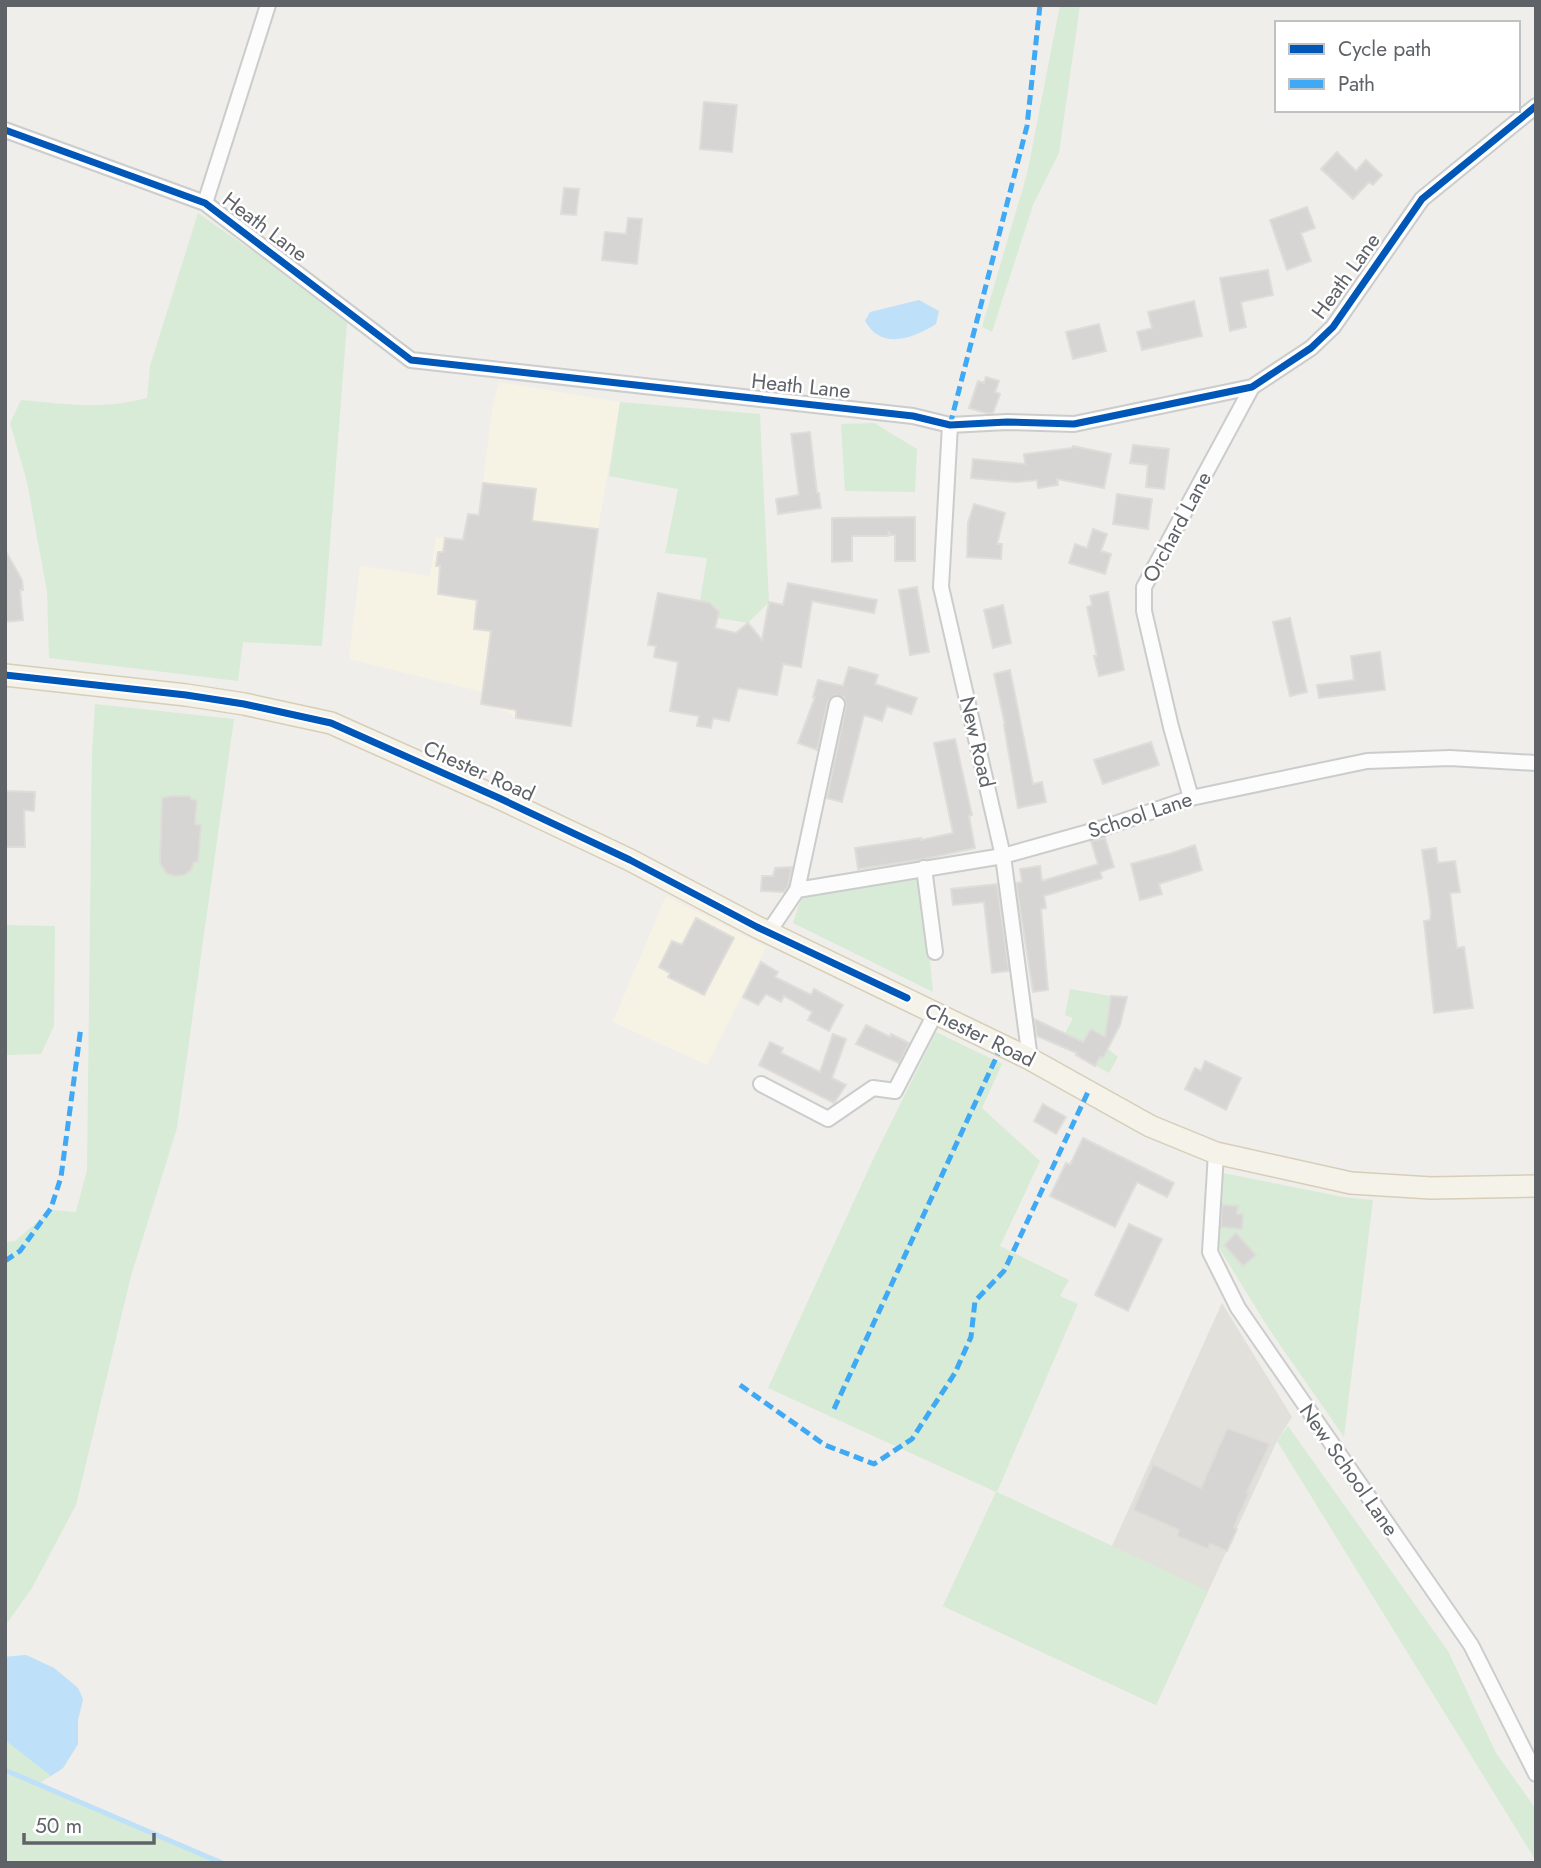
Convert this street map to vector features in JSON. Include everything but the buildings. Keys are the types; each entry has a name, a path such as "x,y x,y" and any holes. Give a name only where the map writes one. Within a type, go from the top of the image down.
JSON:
{"main road":[{"name":"Chester Road","path":"5,675 186,695 244,704 331,723 630,860 768,933 1030,1059 1150,1126 1216,1153 1351,1182 1431,1188 1536,1186"}],"street":[{"path":"205,202 268,5"},
{"name":"Heath Lane","path":"5,130 205,202 411,360 913,416 950,425 1007,422 1074,424 1252,387 1311,348 1333,327 1422,199 1536,106"},
{"name":"Orchard Lane","path":"1191,797 1171,727 1144,611 1143,587 1252,387"},
{"name":"New Road","path":"950,425 942,587 1003,856 1030,1059"},
{"path":"768,933 797,890 837,704"},
{"name":"School Lane","path":"797,890 1003,856 1103,828 1191,797 1367,761 1450,758 1536,763"},
{"path":"924,868 935,952"},
{"path":"761,1084 828,1119 873,1087 895,1091 936,1012"},
{"name":"New School Lane","path":"1216,1153 1210,1252 1238,1308 1471,1645 1536,1774"}],"shaded area":[{"path":"499,382 620,402 598,529 571,726 516,718 499,707 481,704 483,692 349,659 360,566 430,576 436,537 463,540 468,514 479,515 492,410"},
{"path":"666,896 766,947 707,1065 613,1022"},
{"path":"1222,1303 1292,1417 1277,1441 1156,1705 943,1606 996,1493 1112,1546"}],"green space":[{"path":"1060,5 1080,5 1059,153 1033,205 992,332 982,327 1027,174"},
{"path":"198,213 347,323 322,646 243,642 238,681 49,658 47,592 27,482 10,423 21,400 99,405 147,398 150,366"},
{"path":"620,402 760,414 769,602 748,623 717,618 719,612 711,603 700,601 707,558 665,553 678,489 609,476"},
{"path":"874,423 917,449 915,492 845,491 841,424"},
{"path":"95,704 234,719 177,1128 131,1276 76,1505 32,1588 5,1626 5,1242 15,1241 51,1210 76,1212 87,1170 92,754"},
{"path":"922,878 933,992 793,923 802,896"},
{"path":"5,925 55,926 54,1026 41,1054 5,1055"},
{"path":"1070,989 1111,996 1108,1017 1121,1020 1108,1049 1118,1057 1109,1073 1059,1045 1073,1018 1065,1015"},
{"path":"936,1032 1002,1064 982,1108 1040,1161 1000,1246 1069,1280 1060,1296 1078,1304 997,1492 1208,1591 1156,1705 943,1606 996,1492 768,1388 876,1153"},
{"path":"1223,1173 1343,1197 1373,1200 1344,1437 1269,1329 1216,1243"},
{"path":"1288,1426 1448,1651 1496,1753 1536,1809 1536,1861 1277,1441"},
{"path":"26,1655 54,1668 78,1688 83,1699 78,1720 78,1744 63,1768 40,1783 222,1863 5,1863 5,1657"}],"water":[{"path":"919,300 939,311 936,324 918,334 889,339 872,330 865,321 870,312"},
{"path":"26,1655 54,1668 78,1688 83,1699 78,1720 78,1744 63,1768 51,1776 5,1740 5,1657"}],"waterway":[{"path":"5,1770 222,1863"}],"marked path":[{"path":"950,425 1027,126 1040,5"},
{"path":"5,1261 20,1251 51,1208 61,1177 81,1027"},
{"path":"834,1409 1002,1045"},
{"path":"740,1385 825,1445 874,1464 912,1439 955,1373 971,1337 975,1301 1004,1271 1088,1092"}],"cycle path":[{"path":"5,130 205,203 411,360 913,416 950,425 1007,422 1074,424 1252,387 1311,348 1333,327 1422,199 1536,106"},
{"path":"5,675 186,695 244,704 331,723 630,860 757,927 907,998"}]}
